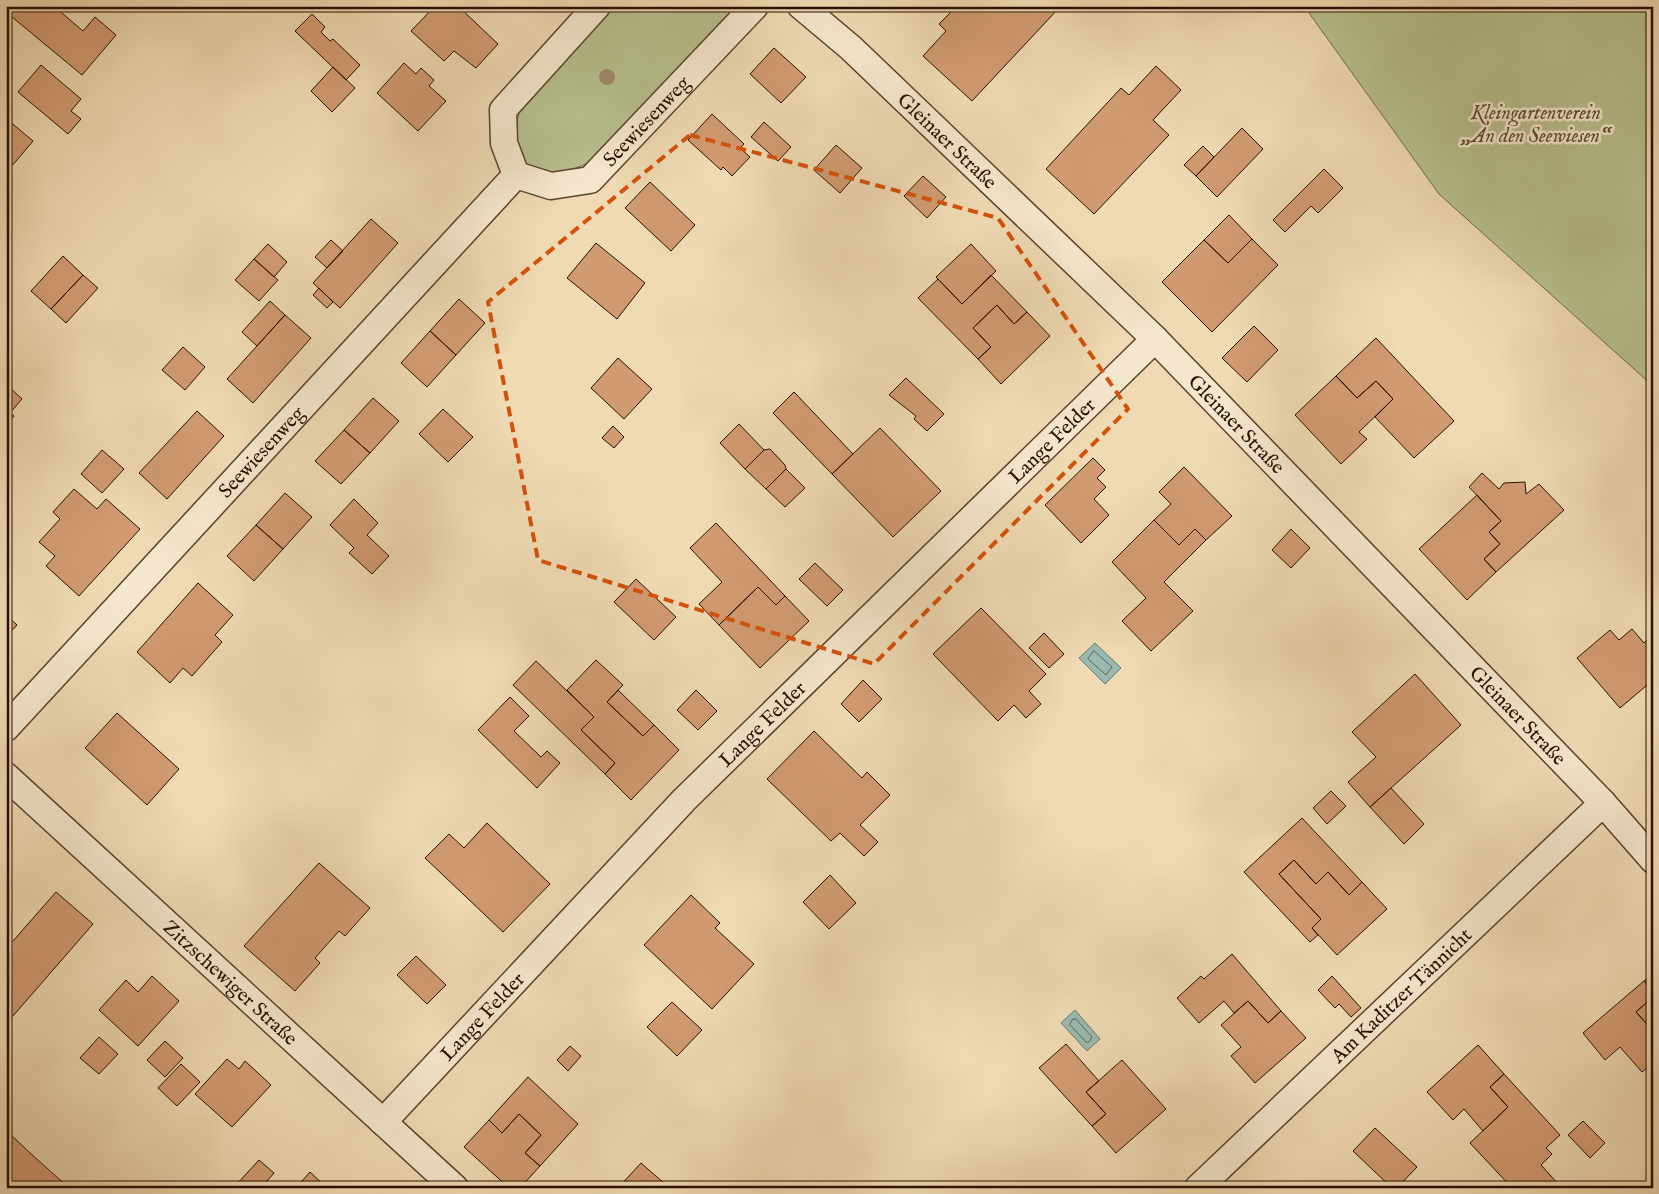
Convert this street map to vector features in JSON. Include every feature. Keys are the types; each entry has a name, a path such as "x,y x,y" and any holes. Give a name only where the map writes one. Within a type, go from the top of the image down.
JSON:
{"street":[{"path":"516,175 504,143 503,110 597,6"},
{"name":"Seewiesenweg","path":"6,728 516,175 551,186 590,180 755,6"},
{"name":"Gleinaer Straße","path":"802,6 851,48 1155,340 1603,803 1653,860"},
{"name":"Lange Felder","path":"383,1122 684,800 1155,340"},
{"name":"Zitzschewiger Straße","path":"6,776 454,1188"},
{"name":"Am Kaditzer Tännicht","path":"1198,1188 1603,803"}],"highlighted area":[{"path":"690,135 998,218 1128,409 874,664 538,560 488,302"}],"green space":[{"path":"605,6 734,6 732,12 596,158 564,172 555,174 538,173 525,162 517,144 517,124 522,104 531,88"},
{"name":"Kleingartenverein „An den Seewiesen“","path":"1304,6 1653,6 1653,386 1439,194"}],"water":[{"path":"1095,643 1121,668 1105,684 1079,658"},
{"path":"1075,1010 1100,1039 1087,1051 1061,1023"}],"building":[{"path":"6,6 57,6 56,8 83,31 95,17 116,35 82,75 6,12"},
{"path":"435,6 458,6 498,44 476,68 454,51 444,61 411,31"},
{"path":"957,6 1054,6 1058,9 972,101 923,56 946,31 939,24"},
{"path":"312,14 325,27 321,32 330,41 333,39 360,65 346,80 295,31"},
{"path":"774,48 806,77 781,103 750,74"},
{"path":"404,63 416,74 421,68 434,80 429,86 446,101 418,131 377,93"},
{"path":"41,65 81,99 71,111 81,119 68,134 18,92"},
{"path":"1156,66 1181,90 1153,120 1169,135 1094,214 1046,169 1121,88 1129,95"},
{"path":"333,67 355,88 332,112 311,91"},
{"path":"712,114 744,144 740,148 750,157 732,176 723,167 721,170 688,140"},
{"path":"8,120 33,141 6,173 6,122"},
{"path":"764,122 791,147 778,161 751,137"},
{"path":"1242,128 1263,149 1217,197 1196,176"},
{"path":"836,145 862,168 840,193 814,170"},
{"path":"1203,146 1214,157 1196,176 1184,165"},
{"path":"1324,169 1343,188 1318,213 1311,206 1285,232 1273,220"},
{"path":"923,176 946,197 927,218 904,196"},
{"path":"650,182 695,225 671,251 625,208"},
{"path":"1229,215 1252,239 1228,263 1204,240"},
{"path":"371,219 398,243 340,308 313,283"},
{"path":"1252,239 1278,265 1212,332 1162,282 1204,240 1228,263"},
{"path":"331,240 343,251 327,268 315,257"},
{"path":"596,243 645,283 617,319 567,278"},
{"path":"268,244 287,262 274,277 254,259"},
{"path":"971,244 996,271 962,304 936,277"},
{"path":"63,256 83,275 51,309 31,291"},
{"path":"254,259 278,280 259,301 235,280"},
{"path":"83,275 98,288 66,323 51,309"},
{"path":"991,275 1027,312 1014,324 997,305 973,328 991,347 978,359 918,298 938,279 962,304"},
{"path":"319,288 333,302 327,308 313,295"},
{"path":"459,299 485,323 456,355 430,331"},
{"path":"270,301 285,315 257,346 242,332"},
{"path":"997,305 1014,324 1027,312 1050,336 1001,384 978,359 991,347 973,328"},
{"path":"285,315 311,338 253,403 227,379"},
{"path":"1254,326 1278,350 1247,382 1222,358"},
{"path":"430,331 456,355 427,387 401,363"},
{"path":"1376,338 1454,421 1414,458 1375,417 1393,399 1376,381 1357,398 1336,376"},
{"path":"183,347 205,367 185,390 162,370"},
{"path":"618,358 652,389 624,419 591,388"},
{"path":"1336,376 1357,398 1376,381 1393,399 1359,432 1367,439 1341,464 1295,415"},
{"path":"906,378 944,414 927,431 914,419 916,416 889,395"},
{"path":"6,384 22,399 10,413 14,416 6,425"},
{"path":"794,392 853,454 832,474 773,413"},
{"path":"373,398 399,421 370,453 344,430"},
{"path":"443,409 473,437 448,462 419,434"},
{"path":"197,411 224,436 167,499 139,473"},
{"path":"739,424 764,450 745,469 720,443"},
{"path":"613,426 624,437 614,448 602,438"},
{"path":"880,428 941,491 893,537 832,474"},
{"path":"344,430 370,453 341,484 315,461"},
{"path":"770,449 785,465 786,469 766,489 745,469 764,450"},
{"path":"102,450 124,469 102,493 81,474"},
{"path":"1093,458 1105,470 1097,478 1106,487 1094,499 1109,515 1081,543 1045,505"},
{"path":"1184,467 1232,516 1206,540 1195,529 1179,545 1154,520 1171,504 1159,492"},
{"path":"786,469 805,488 785,507 766,489"},
{"path":"1482,473 1499,489 1504,483 1525,482 1526,494 1539,484 1564,510 1496,572 1484,559 1500,544 1489,532 1501,521 1469,487"},
{"path":"74,489 97,509 106,499 140,529 79,596 46,566 55,556 39,542 60,519 53,512"},
{"path":"285,493 312,517 283,549 256,525"},
{"path":"1477,495 1501,521 1489,532 1500,544 1484,559 1496,572 1467,600 1419,549"},
{"path":"354,499 378,523 367,535 389,556 372,574 349,553 354,548 330,525"},
{"path":"1154,520 1179,545 1195,529 1206,540 1164,582 1193,611 1151,651 1122,621 1146,598 1112,562"},
{"path":"716,523 785,596 776,605 758,587 719,625 699,604 722,582 690,548"},
{"path":"256,525 283,549 254,581 227,556"},
{"path":"1291,529 1310,548 1291,568 1272,550"},
{"path":"815,563 843,590 827,606 799,579"},
{"path":"636,579 676,617 654,640 614,602"},
{"path":"198,583 233,615 215,635 222,642 192,676 183,668 170,683 137,652"},
{"path":"758,587 776,605 785,596 809,621 760,668 719,625"},
{"path":"981,608 1046,674 1029,691 1041,704 1026,718 1014,705 998,721 933,654"},
{"path":"6,615 17,625 6,637"},
{"path":"1632,629 1644,643 1649,638 1653,642 1653,680 1620,708 1577,658 1610,630 1619,640"},
{"path":"1044,633 1064,654 1049,668 1029,648"},
{"path":"596,660 623,685 607,702 643,736 654,725 679,750 631,800 605,774 615,763 581,730 594,717 567,690"},
{"path":"536,661 594,717 581,730 615,763 605,774 513,685"},
{"path":"1415,674 1461,725 1370,807 1348,782 1376,757 1352,732"},
{"path":"863,680 882,699 859,722 841,704"},
{"path":"618,690 654,725 643,736 607,702"},
{"path":"696,690 717,711 698,730 677,710"},
{"path":"510,697 529,716 514,731 541,757 547,751 560,763 537,788 478,730"},
{"path":"117,713 179,769 147,805 85,748"},
{"path":"814,731 862,778 867,772 890,795 860,825 878,842 864,856 840,833 831,841 767,779"},
{"path":"1391,788 1424,824 1404,844 1370,807"},
{"path":"1331,791 1346,806 1327,824 1313,808"},
{"path":"1302,818 1362,882 1349,895 1328,872 1316,884 1294,860 1279,874 1321,919 1312,928 1318,935 1310,942 1244,872"},
{"path":"487,823 550,884 503,932 425,858 449,834 464,848"},
{"path":"1294,860 1316,884 1328,872 1349,895 1362,882 1387,909 1337,955 1312,928 1321,919 1279,874"},
{"path":"319,863 370,908 345,936 339,931 315,958 320,963 295,991 244,946"},
{"path":"830,875 856,903 829,929 803,902"},
{"path":"56,892 93,924 6,1024 6,949"},
{"path":"691,895 720,923 715,928 754,964 712,1009 644,945"},
{"path":"1232,954 1281,1011 1268,1023 1248,1001 1234,1013 1224,1001 1199,1023 1177,998 1201,976 1204,979"},
{"path":"416,956 446,985 427,1004 397,975"},
{"path":"1653,974 1653,991 1644,981"},
{"path":"152,976 179,1001 138,1046 99,1010 126,980 138,992"},
{"path":"1332,976 1361,1008 1351,1017 1339,1004 1335,1008 1318,990"},
{"path":"1644,981 1653,991 1653,997 1636,1012 1653,1031 1653,1063 1642,1072 1620,1047 1605,1060 1583,1033"},
{"path":"1653,997 1653,1031 1636,1012"},
{"path":"1248,1001 1268,1023 1281,1011 1306,1038 1255,1083 1231,1056 1241,1047 1221,1025"},
{"path":"672,1002 702,1030 677,1056 647,1027"},
{"path":"99,1037 118,1054 99,1074 80,1058"},
{"path":"165,1041 183,1058 165,1077 147,1060"},
{"path":"1066,1044 1099,1081 1086,1092 1106,1114 1092,1126 1039,1068"},
{"path":"1478,1045 1504,1074 1490,1087 1508,1107 1483,1131 1464,1109 1453,1120 1427,1092"},
{"path":"570,1046 581,1056 568,1071 557,1060"},
{"path":"227,1059 239,1069 245,1061 271,1085 232,1127 195,1094"},
{"path":"1122,1060 1166,1109 1116,1153 1092,1126 1106,1114 1086,1092"},
{"path":"181,1064 200,1082 177,1106 158,1088"},
{"path":"1504,1074 1560,1135 1546,1148 1552,1154 1541,1165 1560,1186 1558,1188 1512,1188 1470,1143 1508,1107 1490,1087"},
{"path":"528,1077 578,1124 540,1166 525,1153 541,1135 519,1114 502,1133 489,1120"},
{"path":"519,1114 541,1135 525,1153 540,1166 520,1188 509,1188 464,1147 489,1120 502,1133"},
{"path":"1583,1121 1605,1143 1590,1158 1568,1135"},
{"path":"1375,1128 1417,1167 1397,1188 1392,1188 1353,1151"},
{"path":"11,1135 69,1188 6,1188 6,1140"},
{"path":"259,1160 274,1173 261,1188 239,1188 236,1185"},
{"path":"641,1163 665,1184 662,1188 618,1188"},
{"path":"310,1172 327,1188 296,1188"}]}
